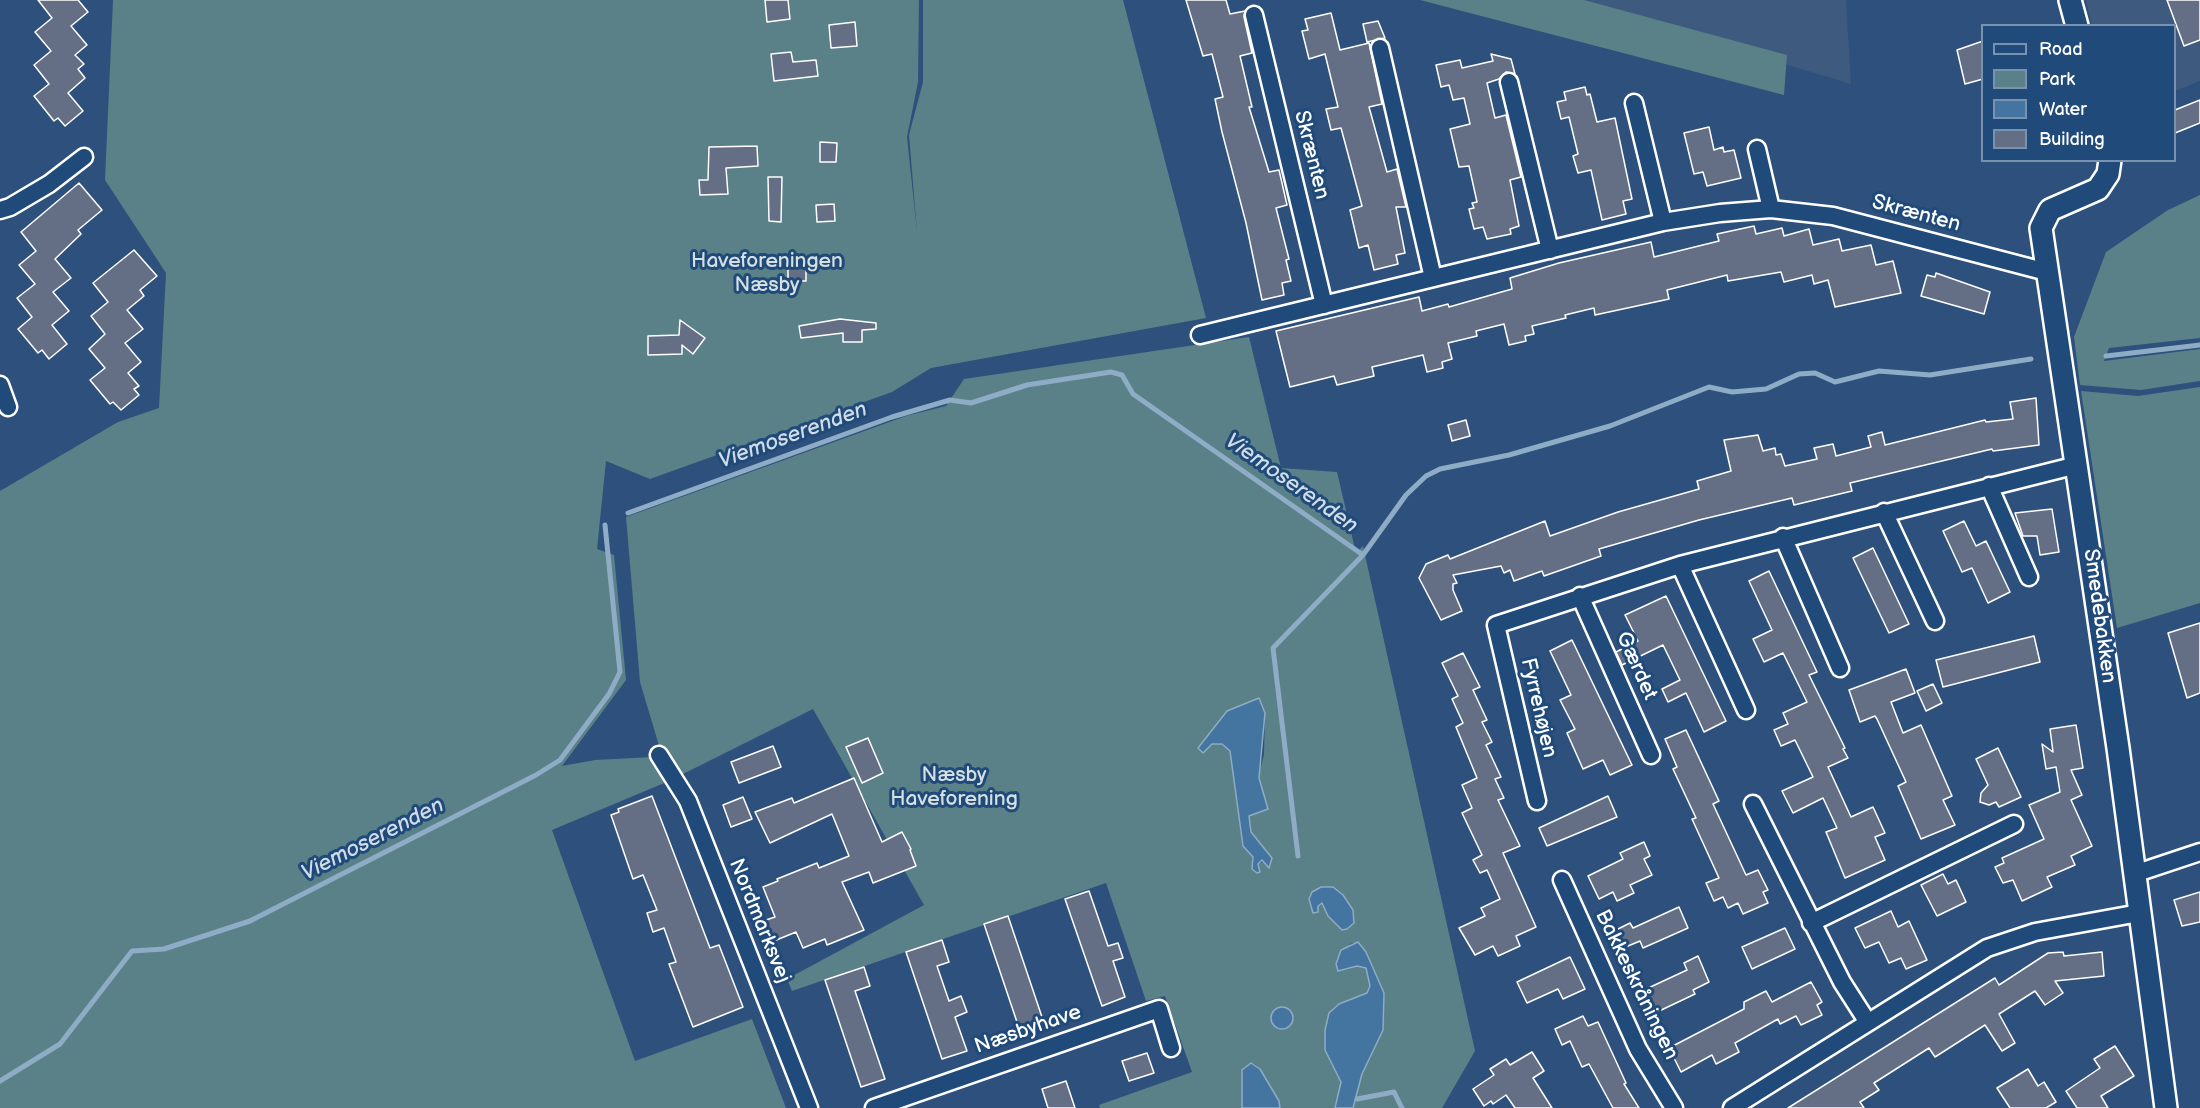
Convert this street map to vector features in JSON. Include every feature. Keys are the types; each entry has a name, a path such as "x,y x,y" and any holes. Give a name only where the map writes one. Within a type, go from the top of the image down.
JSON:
{"street":[{"path":"2070,0 2076,24"},
{"name":"Skrænten","path":"1254,15 1324,304"},
{"path":"1380,48 1433,278"},
{"path":"1509,82 1550,250"},
{"path":"1634,103 1663,222"},
{"path":"1757,149 1771,209"},
{"path":"0,210 10,207 49,184 84,157"},
{"name":"Smedebakken","path":"2110,162 2108,174 2098,189 2050,210 2041,228 2077,465 2166,1108"},
{"name":"Skrænten","path":"1200,335 1663,222 1720,213 1771,209 1833,216 2047,272"},
{"path":"0,385 8,407"},
{"path":"1580,596 1680,565 1783,537 2077,465"},
{"path":"1989,486 2029,577"},
{"path":"1884,512 1935,621"},
{"path":"1783,537 1840,668"},
{"path":"1680,565 1746,710"},
{"name":"Fyrrehøjen","path":"1537,801 1496,625 1580,596"},
{"name":"Gærdet","path":"1580,596 1652,755"},
{"name":"Nordmarksvej","path":"659,755 688,801 809,1108"},
{"path":"1753,804 1811,923 1842,982 1867,1021"},
{"path":"1811,923 2014,824"},
{"path":"2134,874 2200,852"},
{"name":"Bakkeskråningen","path":"1562,880 1638,1048 1674,1108"},
{"path":"1732,1108 1867,1021 1987,948 2035,932 2139,913"},
{"name":"Næsbyhave","path":"874,1108 1159,1009 1171,1048"}],"shaded area":[{"path":"1571,0 1846,0 1851,84"},
{"path":"2086,0 2200,0 2200,81 2176,91 2176,24 2092,24"}],"green space":[{"path":"113,0 919,0 918,82 907,137 917,232 909,135 923,82 923,0 1123,0 1206,318 931,368 892,392 650,479 606,461 597,549 614,555 626,680 562,766 595,760 653,757 669,779 640,682 626,517 906,416 946,406 964,379 1249,337 1281,468 1337,472 1356,553 1363,546 1475,1051 1442,1108 1353,1108 1362,1074 1383,1030 1384,993 1366,952 1358,942 1350,944 1346,970 1357,966 1366,968 1370,986 1367,993 1339,1004 1329,1013 1325,1030 1325,1050 1341,1082 1335,1108 1280,1108 1279,1101 1255,1064 1242,1070 1242,1108 1100,1108 1099,1105 1192,1072 1165,996 1146,1001 1106,883 792,991 787,979 924,905 813,709 669,781 552,830 635,1061 752,1019 786,1108 0,1108 0,491 118,422 159,408 166,273 105,180","holes":["1265,713 1264,754 1249,816 1251,832 1272,858 1258,864 1260,872 1253,857 1243,846 1230,751 1223,744 1212,744"]},
{"path":"1420,0 1584,0 1787,55 1784,95"},
{"path":"2200,195 2200,338 2109,348 2104,361 2200,349 2200,381 2141,390 2080,385 2074,337 2106,252 2168,210"},
{"path":"2200,387 2200,603 2117,628 2081,391 2138,396"}],"water":[{"path":"1259,698 1265,713 1259,778 1268,809 1249,816 1251,832 1272,858 1269,868 1262,860 1258,864 1260,872 1257,873 1252,869 1253,857 1243,846 1230,751 1222,744 1212,744 1203,753 1198,748 1227,711"},
{"path":"1321,887 1333,887 1343,895 1353,910 1354,923 1347,929 1342,930 1328,916 1322,903 1318,906 1318,912 1313,913 1309,899 1312,892"},
{"path":"1358,942 1366,952 1384,993 1383,1030 1362,1074 1353,1108 1335,1108 1341,1082 1325,1050 1325,1030 1329,1013 1339,1004 1367,993 1370,986 1366,968 1357,966 1338,971 1336,964 1341,950"},
{"path":"1282,1007 1290,1010 1293,1018 1290,1026 1282,1029 1274,1026 1271,1018 1274,1010"},
{"path":"1251,1063 1260,1069 1279,1101 1280,1108 1242,1108 1242,1070"}],"building":[{"path":"38,0 78,0 88,12 71,26 87,45 75,55 84,64 78,69 85,78 68,93 83,111 65,126 58,118 54,121 34,96 49,84 34,65 51,51 35,32 52,18"},
{"path":"765,0 788,0 790,19 767,22"},
{"path":"1186,0 1226,0 1230,14 1245,11 1244,17 1252,53 1240,56 1252,107 1249,107 1269,172 1279,170 1287,205 1276,208 1289,259 1286,260 1291,281 1282,283 1284,295 1262,300 1246,223 1215,99 1223,97 1212,54 1203,56"},
{"path":"2167,0 2200,0 2200,40 2184,46"},
{"path":"1331,13 1340,50 1369,43 1382,104 1369,107 1387,172 1397,169 1406,207 1396,207 1405,253 1396,255 1398,264 1374,270 1368,245 1359,248 1350,210 1362,206 1341,128 1331,130 1326,109 1338,107 1325,54 1309,59 1302,31 1308,30 1305,19"},
{"path":"1378,21 1385,38 1367,42 1363,24"},
{"path":"855,22 857,46 831,48 829,25"},
{"path":"1981,42 1981,80 1965,84 1957,50"},
{"path":"791,52 793,62 816,60 818,76 774,81 771,54"},
{"path":"1491,54 1511,59 1515,74 1506,72 1499,79 1487,83 1495,118 1506,115 1521,177 1510,180 1519,226 1510,229 1511,234 1487,239 1483,227 1474,229 1469,209 1474,208 1472,203 1477,202 1469,166 1459,167 1450,129 1470,124 1464,98 1453,100 1449,85 1441,87 1436,65 1460,60 1462,68 1493,61"},
{"path":"1585,87 1587,95 1590,94 1597,122 1615,118 1632,199 1623,201 1626,214 1602,220 1591,170 1578,173 1573,156 1578,154 1569,117 1561,119 1557,102 1566,100 1564,92"},
{"path":"2200,100 2200,123 2176,133 2176,110"},
{"path":"1709,127 1714,150 1723,147 1724,152 1734,150 1741,178 1707,186 1703,172 1694,174 1684,133"},
{"path":"820,142 837,143 836,162 820,162"},
{"path":"757,146 758,166 726,168 728,194 700,195 699,180 708,180 709,147"},
{"path":"768,177 782,177 781,222 769,221"},
{"path":"79,183 102,210 78,230 81,234 55,259 71,278 53,292 69,311 52,325 67,344 49,359 42,350 38,353 18,329 32,317 17,298 35,284 19,265 36,251 21,232"},
{"path":"834,204 835,221 817,222 816,205"},
{"path":"1754,226 1756,234 1782,228 1784,236 1809,229 1813,245 1839,239 1842,251 1871,245 1876,265 1893,261 1901,293 1835,307 1828,280 1814,284 1812,275 1784,282 1781,272 1728,281 1727,275 1667,290 1669,299 1595,315 1594,308 1565,315 1566,318 1532,326 1534,334 1525,336 1526,341 1509,345 1504,324 1476,331 1477,336 1448,343 1452,359 1442,362 1443,368 1427,372 1423,355 1372,367 1374,376 1337,385 1334,376 1290,387 1276,331 1419,297 1422,311 1448,304 1449,307 1512,289 1510,278 1559,263 1651,242 1654,257 1719,241 1717,234"},
{"path":"134,250 157,276 140,290 144,296 127,310 143,329 125,343 141,362 128,373 139,386 134,389 139,395 121,410 113,402 110,404 90,380 105,368 89,349 105,334 91,316 108,302 93,283"},
{"path":"788,256 806,256 806,281 788,281"},
{"path":"1936,273 1990,292 1984,314 1921,296 1927,275 1935,277"},
{"path":"840,319 876,323 876,329 862,330 862,342 843,342 843,333 801,338 799,326"},
{"path":"680,320 705,338 693,354 682,345 682,354 648,355 648,336 679,335"},
{"path":"2036,398 2039,445 1993,451 1992,449 1850,483 1852,491 1794,505 1792,498 1699,520 1599,549 1601,556 1544,576 1542,571 1514,581 1510,570 1504,573 1501,566 1453,575 1457,583 1453,584 1453,590 1462,611 1441,620 1419,578 1426,564 1448,555 1450,559 1545,521 1550,536 1618,512 1699,489 1697,481 1731,471 1724,440 1758,435 1763,451 1775,448 1776,455 1781,454 1785,466 1817,459 1814,448 1833,444 1836,456 1871,447 1868,436 1882,432 1885,445 1985,420 1986,422 2013,419 2010,402"},
{"path":"1466,420 1470,436 1452,441 1448,425"},
{"path":"2052,509 2059,552 2040,555 2037,536 2023,536 2015,513"},
{"path":"1964,521 1976,546 1986,541 2010,592 1988,603 1972,568 1962,572 1943,531"},
{"path":"1873,548 1909,624 1889,633 1853,558"},
{"path":"1769,571 1817,672 1809,675 1845,748 1843,749 1848,758 1828,767 1851,817 1873,807 1885,833 1875,837 1885,860 1845,878 1826,832 1837,828 1823,798 1793,813 1782,791 1813,777 1795,740 1781,746 1774,730 1788,724 1783,713 1807,702 1783,653 1764,662 1753,639 1772,630 1749,581"},
{"path":"1666,596 1726,721 1704,732 1686,693 1668,702 1662,689 1680,680 1663,645 1622,665 1616,652 1638,641 1625,615"},
{"path":"2200,623 2200,693 2187,698 2168,633"},
{"path":"2034,636 2040,662 1943,687 1936,660"},
{"path":"1572,640 1632,765 1610,775 1603,760 1583,769 1567,733 1575,729 1560,700 1571,695 1550,651"},
{"path":"1463,653 1480,687 1473,690 1487,720 1482,722 1492,742 1486,745 1501,777 1495,779 1504,798 1498,800 1520,846 1503,853 1536,927 1516,936 1520,946 1498,956 1493,946 1475,955 1459,928 1485,916 1481,908 1500,899 1487,870 1480,873 1473,860 1482,855 1462,813 1472,808 1462,785 1477,778 1456,727 1463,723 1452,699 1458,696 1442,663"},
{"path":"1906,669 1915,693 1891,702 1903,733 1921,725 1952,796 1943,800 1955,825 1921,839 1898,786 1906,782 1877,719 1875,716 1860,722 1849,690"},
{"path":"1933,684 1942,703 1926,711 1917,691"},
{"path":"2076,725 2083,768 2071,770 2082,795 2071,800 2092,846 2071,856 2075,865 2047,877 2052,887 2022,901 2013,880 2003,883 1995,867 2004,863 2002,858 2044,839 2029,805 2060,792 2056,767 2046,769 2042,744 2053,752 2050,729"},
{"path":"1686,730 1719,801 1713,804 1746,875 1758,870 1768,890 1763,892 1768,903 1743,914 1738,903 1728,908 1723,897 1714,901 1706,883 1719,878 1692,819 1696,818 1673,769 1677,767 1665,739"},
{"path":"868,738 883,773 862,783 846,747"},
{"path":"773,746 781,767 739,783 731,762"},
{"path":"1998,748 2021,797 1999,807 1996,802 1989,805 1980,802 1981,793 1988,785 1976,759"},
{"path":"854,778 882,842 902,832 911,849 916,866 873,883 869,872 842,882 864,930 827,945 825,939 803,948 796,932 774,941 763,921 775,917 763,887 817,863 819,868 849,856 832,814 770,843 755,812 792,798 794,803"},
{"path":"652,796 710,948 719,945 743,1007 693,1027 669,964 676,962 664,928 653,932 647,913 657,910 643,875 633,879 611,815 619,812 618,809"},
{"path":"1608,796 1617,817 1547,846 1539,828"},
{"path":"743,797 752,819 731,827 723,805"},
{"path":"1644,842 1650,856 1644,859 1652,875 1630,885 1634,893 1617,901 1613,892 1599,899 1588,876 1623,859 1620,853"},
{"path":"1943,874 1948,884 1956,880 1966,902 1937,916 1921,885"},
{"path":"1089,891 1108,946 1118,943 1123,958 1113,961 1125,997 1102,1006 1065,899"},
{"path":"2200,892 2200,922 2182,926 2174,900"},
{"path":"1679,907 1688,928 1643,948 1640,941 1628,946 1627,942 1618,946 1612,932 1630,923 1633,928"},
{"path":"1891,911 1898,927 1909,921 1927,960 1906,969 1901,958 1889,963 1879,942 1865,948 1855,928"},
{"path":"1008,916 1044,1023 1020,1031 984,924"},
{"path":"1785,928 1795,949 1752,969 1742,947"},
{"path":"942,940 949,962 937,966 949,1001 961,996 967,1012 955,1017 967,1051 942,1059 906,952"},
{"path":"2063,952 2064,956 2102,952 2104,976 2055,981 2063,993 2045,1005 2035,991 1999,1014 2015,1043 2002,1051 1985,1025 1935,1057 1929,1048 1874,1083 1879,1090 1860,1102 1864,1108 1788,1108 1995,978 1999,985 2048,953"},
{"path":"1698,956 1709,982 1693,990 1695,994 1655,1013 1644,990 1687,970 1684,963"},
{"path":"1570,957 1585,989 1563,999 1558,989 1527,1003 1517,982"},
{"path":"864,967 870,986 855,991 885,1079 861,1087 825,980"},
{"path":"1811,982 1822,1002 1817,1005 1822,1015 1801,1025 1796,1016 1780,1024 1778,1019 1735,1043 1739,1052 1716,1064 1712,1055 1681,1072 1669,1048 1744,1009 1744,1002 1766,991 1772,1002"},
{"path":"1583,1016 1588,1026 1598,1022 1626,1083 1624,1084 1639,1108 1613,1108 1589,1064 1582,1067 1570,1041 1562,1045 1555,1029"},
{"path":"2115,1046 2134,1076 2101,1096 2108,1108 2077,1108 2066,1091 2100,1068 2094,1059"},
{"path":"1532,1052 1544,1071 1533,1078 1552,1108 1515,1108 1506,1095 1493,1104 1491,1101 1484,1106 1473,1089 1494,1075 1490,1069 1506,1059 1510,1065"},
{"path":"1147,1053 1154,1073 1129,1081 1122,1061"},
{"path":"2028,1069 2038,1086 2044,1082 2056,1102 2046,1108 2010,1108 1997,1088"},
{"path":"1066,1081 1075,1108 1048,1108 1042,1089"}],"waterway":[{"name":"Viemoserenden","path":"2106,356 2200,345"},
{"name":"Viemoserenden","path":"628,513 892,417 950,400 971,403 1027,385 1111,372 1122,375 1133,394 1363,555 1406,495 1426,476 1440,469 1509,455 1610,426 1709,387 1732,392 1766,389 1799,374 1815,373 1835,382 1879,371 1930,375 2031,359"},
{"name":"Viemoserenden","path":"0,1081 60,1044 132,951 164,949 250,921 536,775 560,760 609,694 620,672 605,525"},
{"path":"1298,856 1273,648 1363,555"},
{"path":"1357,1099 1394,1092 1402,1108"}],"park label":[{"name":"Haveforeningen Næsby","path":"767,274"},
{"name":"Næsby Haveforening","path":"954,788"}]}
